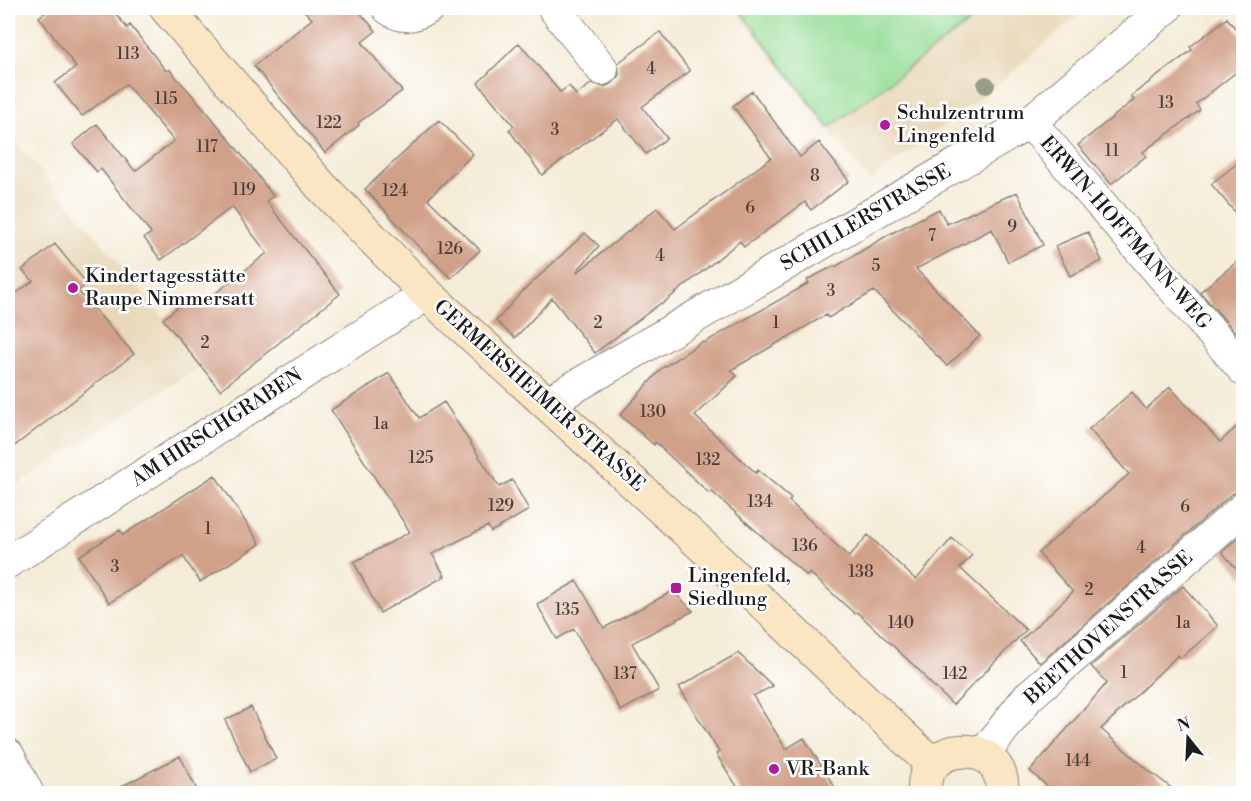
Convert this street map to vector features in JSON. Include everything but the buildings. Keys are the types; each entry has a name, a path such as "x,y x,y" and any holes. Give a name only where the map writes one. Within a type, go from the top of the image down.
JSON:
{"main road":[{"name":"GERMERSHEIMER STRASSE","path":"166,8 321,186 427,294 709,552 929,779"},
{"path":"929,779 941,757 951,752 973,751 993,763 999,774 1002,794"}],"street":[{"path":"388,8 397,15 414,15 428,8"},
{"path":"554,8 602,69"},
{"name":"SCHILLERSTRASSE","path":"547,403 1030,122 1166,8"},
{"name":"ERWIN-HOFFMANN-WEG","path":"1030,122 1244,370"},
{"name":"AM HIRSCHGRABEN","path":"8,562 427,294"},
{"name":"BEETHOVENSTRASSE","path":"983,755 1028,697 1244,508"},
{"path":"8,755 28,794"}],"shaded area":[{"name":"Schulzentrum Lingenfeld","path":"734,8 1086,8 1000,83 870,181"},
{"name":"Kindertagesstätte Raupe Nimmersatt","path":"8,133 114,257 201,366 8,490"}],"green space":[{"path":"738,8 988,8 829,128"}],"place":[{"name":"Schulzentrum Lingenfeld","path":"885,125"},
{"name":"Kindertagesstätte Raupe Nimmersatt","path":"73,288"},
{"name":"Lingenfeld, Siedlung","path":"676,588"},
{"name":"VR-Bank","path":"774,769"}]}
